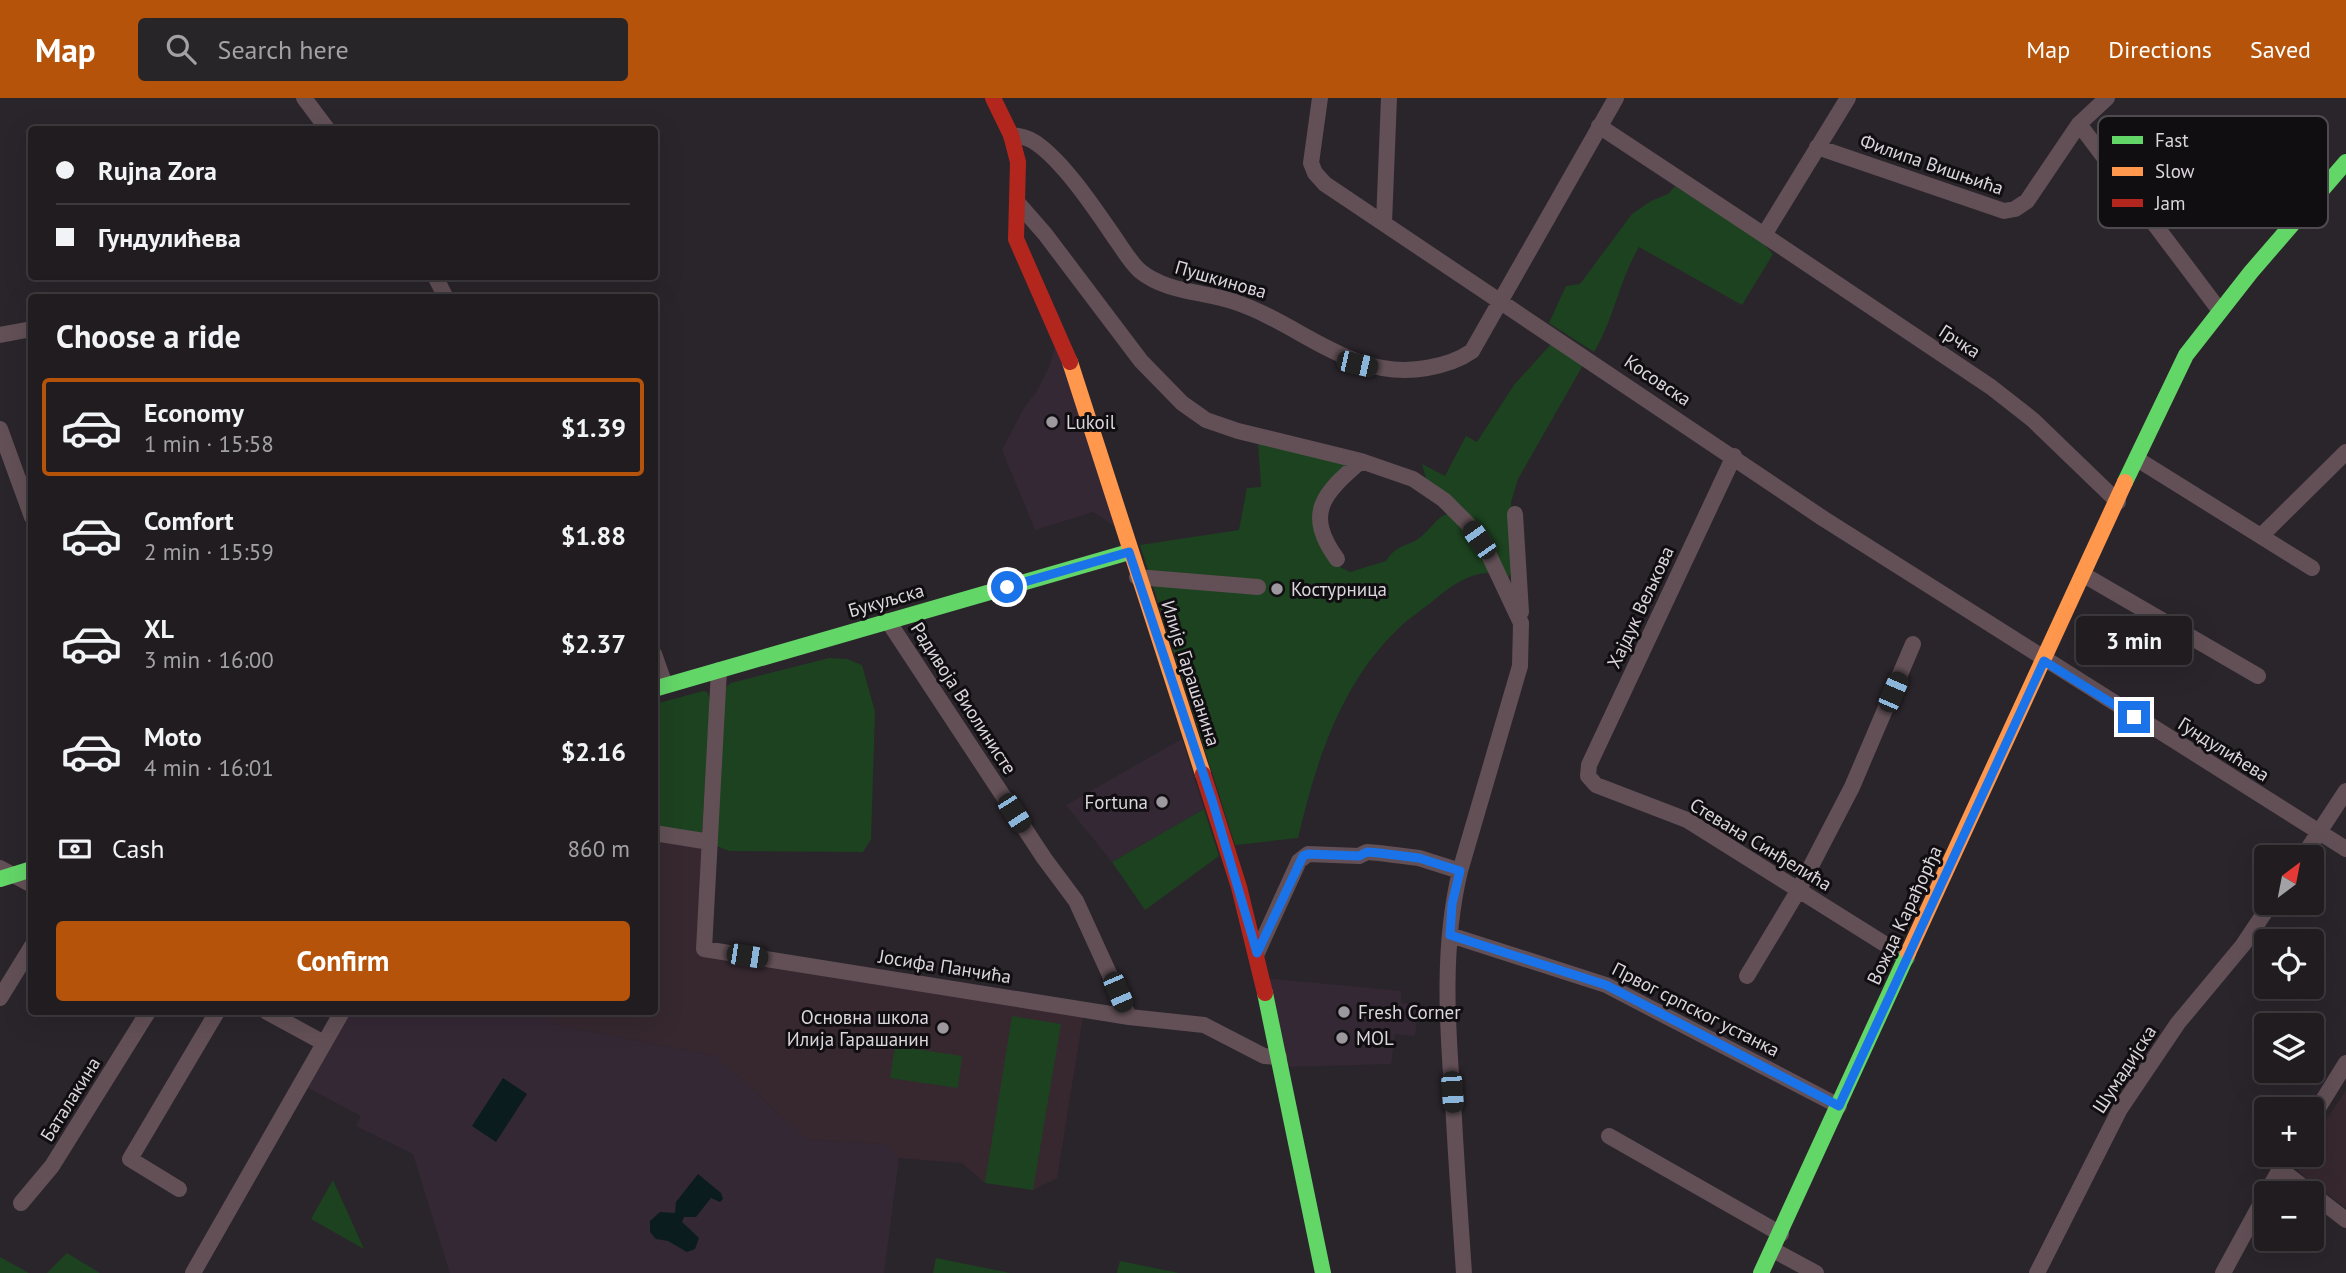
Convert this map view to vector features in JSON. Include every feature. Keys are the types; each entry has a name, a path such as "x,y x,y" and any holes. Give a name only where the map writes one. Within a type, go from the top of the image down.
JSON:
{"main road":[{"name":"Илије Гарашанина","path":"993,98 1011,135 1018,162 1015,232 1019,249 1066,349 1129,552 1217,814 1257,953 1323,1273"},
{"name":"Вожда Карађорђа","path":"2328,183 2346,162"},
{"name":"Вожда Карађорђа","path":"1761,1273 2186,355 2290,228"},
{"name":"Букуљска","path":"660,687 1129,552"},
{"path":"4,874 28,870"}],"street":[{"path":"303,98 325,126"},
{"name":"Косовска","path":"1320,98 1311,163 1315,173 1325,184 1734,456 1824,519 2044,661"},
{"path":"1384,223 1389,98"},
{"name":"Пушкинова","path":"1011,135 1027,138 1042,148 1085,196 1137,268 1151,280 1233,301 1267,314 1357,364 1386,371 1410,371 1461,359 1472,351 1616,98"},
{"path":"1764,234 1848,98"},
{"name":"Филипа Вишњића","path":"1817,147 2004,211 2015,209 2027,201 2079,124 2107,98"},
{"path":"2079,124 2098,149"},
{"name":"Грчка","path":"1599,126 1991,387 2033,420 2118,502"},
{"path":"1017,202 1045,234 1141,361 1182,403 1206,420 1238,431 1361,461 1413,479 1452,508 1489,555 1521,623"},
{"path":"2157,228 2220,311"},
{"path":"0,335 28,331"},
{"path":"0,429 28,506"},
{"path":"2262,536 2346,452"},
{"name":"Хајдук Вељкова","path":"1588,776 1589,765 1734,456"},
{"path":"2137,459 2312,568"},
{"path":"1337,559 1320,531 1319,515 1333,488 1361,461"},
{"path":"1464,1273 1447,1015 1452,904 1520,666 1521,623 1515,514"},
{"path":"2084,575 2258,676"},
{"path":"1137,576 1258,587"},
{"name":"Радивоја Виолинисте","path":"888,621 1044,858 1076,901 1129,1017"},
{"path":"1747,976 1798,891 1852,787 1913,645"},
{"name":"Гундулићева","path":"2044,661 2346,849"},
{"path":"658,834 710,842 719,670"},
{"name":"Стевана Синђелића","path":"1588,776 1595,785 1687,821 1907,958"},
{"path":"2311,845 2346,791"},
{"name":"Јосифа Панчића","path":"710,842 704,949 1129,1017 1204,1025 1264,1056 1279,1057"},
{"path":"1257,953 1299,861 1308,854 1359,856 1367,852 1379,853 1419,858 1460,871"},
{"path":"4,874 28,883"},
{"name":"Шумадијска","path":"2037,1273 2120,1109 2178,1023 2263,915"},
{"name":"Првог српског устанка","path":"1450,935 1606,985 1839,1106"},
{"path":"0,998 28,952"},
{"name":"Баталакина","path":"21,1203 67,1144 146,1015"},
{"path":"179,1189 130,1159 215,1015"},
{"path":"273,1015 324,1043"},
{"path":"192,1273 340,1015"},
{"path":"2324,1099 2346,1063"},
{"path":"1609,1136 1781,1234"},
{"path":"2289,1167 2346,1220"},
{"path":"2223,1273 2254,1216"},
{"path":"1773,1250 1816,1273"}],"shaded area":[{"name":"Lukoil","path":"1059,332 1122,531 1093,512 1035,530 1002,450 1050,365"},
{"path":"1182,739 1204,809 1112,862 1066,805"},
{"path":"658,833 710,842 704,948 1084,1010 1057,1178 1033,1190 985,1183 962,1163 899,1158 886,1144 807,1140 716,1056 555,1024 546,1016 658,1015"},
{"path":"1261,978 1401,991 1401,1003 1418,1005 1415,1036 1395,1034 1391,1064 1281,1067"},
{"path":"337,1015 549,1015 555,1024 716,1056 807,1140 886,1144 899,1158 884,1273 450,1273 413,1154 356,1126 361,1116 297,1082"},
{"path":"503,1078 527,1094 496,1142 472,1126"},
{"path":"2346,1090 2346,1208 2324,1192 2324,1181 2310,1181 2296,1167 2324,1167 2324,1124"},
{"path":"698,1174 721,1193 723,1199 720,1202 711,1198 696,1217 684,1217 682,1222 699,1238 695,1249 687,1252 668,1241 656,1239 650,1232 650,1221 660,1212 675,1213 676,1202"}],"green space":[{"path":"1675,186 1762,242 1773,254 1742,305 1639,247 1594,352 1549,323 1566,286 1580,284 1632,214 1651,201 1668,194"},
{"path":"1552,343 1583,365 1518,479 1511,502 1512,571 1509,577 1488,573 1468,577 1399,628 1378,650 1361,674 1333,725 1313,781 1298,838 1235,845 1140,545 1239,530 1247,488 1261,487 1258,441 1350,465 1319,504 1338,566 1350,572 1386,561 1395,551 1418,539 1442,516 1460,510 1427,482 1422,464 1445,476 1466,436 1477,442 1514,385"},
{"path":"829,658 847,659 862,665 875,712 871,839 863,852 729,851 717,846 725,688 731,683"},
{"path":"703,691 707,692 710,700 702,833 658,827 658,703"},
{"path":"1204,809 1219,856 1145,910 1112,862"},
{"path":"1012,1016 1061,1024 1033,1190 985,1183"},
{"path":"895,1046 962,1056 958,1088 890,1078"},
{"path":"333,1180 364,1249 311,1219"},
{"path":"67,1253 100,1273 47,1273"},
{"path":"0,1257 29,1273 0,1273"},
{"path":"936,1258 1010,1273 933,1273"},
{"path":"1120,1261 1179,1273 1117,1273"}],"traffic: fast":[{"path":"2328,183 2346,162"},
{"path":"2125,482 2186,355 2289,228"},
{"path":"658,688 1129,552"},
{"path":"0,879 28,870"},
{"path":"1761,1273 1908,953"},
{"path":"1265,993 1323,1273"}],"traffic: slow":[{"path":"1070,362 1203,774"},
{"path":"1908,953 2125,482"}],"traffic: jam":[{"path":"993,98 1011,135 1018,162 1016,239 1070,362"},
{"path":"1203,774 1239,887 1265,993"}],"place":[{"name":"Lukoil","path":"1052,422"},
{"name":"Костурница","path":"1277,589"},
{"name":"Fortuna","path":"1162,802"},
{"name":"Fresh Corner","path":"1344,1012"},
{"name":"Основна школа Илија Гарашанин","path":"943,1028"},
{"name":"MOL","path":"1342,1038"}],"route":[{"path":"1007,587 1129,552 1213,803 1257,953 1303,856 1359,856 1367,852 1419,858 1460,871 1452,904 1450,935 1606,985 1839,1106 2044,661 2134,717"}]}
